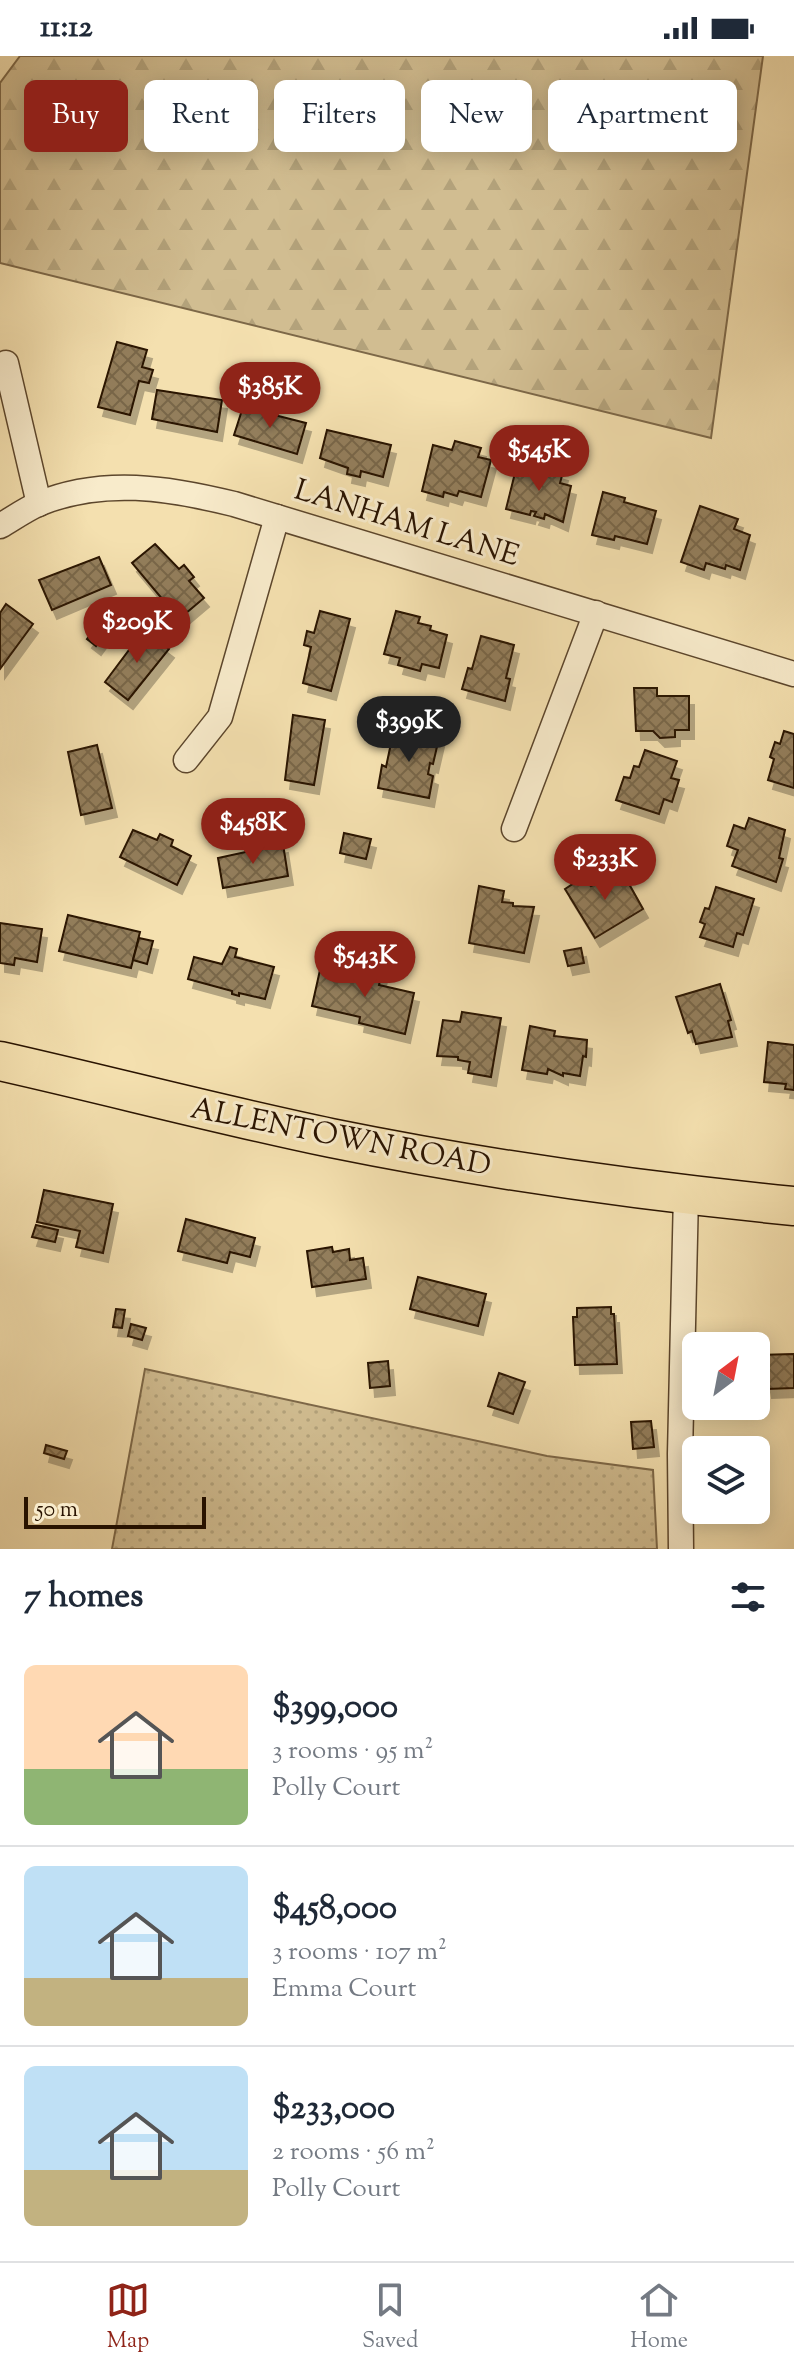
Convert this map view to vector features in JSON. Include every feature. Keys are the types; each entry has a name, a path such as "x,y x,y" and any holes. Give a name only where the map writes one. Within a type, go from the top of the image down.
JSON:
{"main road":[{"name":"ALLENTOWN ROAD","path":"0,1061 331,1138 457,1162 794,1206"}],"street":[{"path":"6,363 39,504"},
{"name":"LANHAM LANE","path":"0,526 39,504 88,490 139,486 183,491 794,674"},
{"path":"186,760 220,717 277,517"},
{"path":"514,829 596,613"},
{"path":"681,1549 680,1438 686,1194"}],"green space":[{"path":"20,56 763,56 711,438 0,263 0,83"},
{"path":"145,1369 547,1456 653,1470 657,1549 112,1549"}],"building":[{"path":"117,342 147,350 142,367 153,370 149,383 139,381 130,415 98,407"},
{"path":"157,390 222,400 217,432 152,419"},
{"path":"243,407 306,423 297,454 234,435"},
{"path":"327,430 391,445 383,477 361,471 360,477 347,474 348,468 320,458"},
{"path":"455,441 481,448 478,457 491,460 481,497 459,491 457,496 444,492 443,497 422,491 433,445 452,450"},
{"path":"517,465 540,471 541,466 563,472 560,483 571,486 563,522 545,514 544,519 534,516 536,512 531,511 530,515 506,509"},
{"path":"603,492 656,511 647,544 615,536 614,540 592,535"},
{"path":"700,506 738,519 734,529 750,535 740,570 706,563 704,570 681,562"},
{"path":"155,544 179,569 184,565 194,577 189,581 204,598 179,619 132,563"},
{"path":"99,557 111,585 52,610 39,580"},
{"path":"6,604 33,624 0,669 0,613"},
{"path":"320,611 350,619 331,691 303,683 311,647 304,645 307,631 314,633"},
{"path":"396,611 420,617 418,623 447,635 439,668 422,664 420,671 398,665 400,658 384,654"},
{"path":"98,625 107,631 96,646 87,639"},
{"path":"144,630 169,649 128,700 105,682"},
{"path":"481,636 514,645 506,678 510,679 505,701 462,689 468,668 472,669"},
{"path":"634,688 657,688 657,696 689,696 689,730 675,730 675,737 660,738 653,731 636,731"},
{"path":"293,715 325,720 314,785 285,780"},
{"path":"394,729 439,738 428,774 433,776 429,798 378,788"},
{"path":"784,731 794,734 794,788 768,780 774,759 770,757 775,742 780,744"},
{"path":"97,745 112,808 81,815 68,752"},
{"path":"645,750 677,761 671,778 679,780 672,802 664,799 659,814 616,800 624,777 630,778 634,766 639,767"},
{"path":"749,818 785,830 779,858 783,859 776,882 732,866 738,850 727,846 734,825 745,829"},
{"path":"133,830 157,840 160,834 173,840 171,846 191,856 177,885 120,857"},
{"path":"344,833 371,839 366,859 340,853"},
{"path":"283,844 288,876 223,888 218,858"},
{"path":"620,868 643,909 595,938 565,889 585,876 591,886 607,879"},
{"path":"479,886 504,891 502,902 534,907 524,953 469,943"},
{"path":"716,887 754,899 743,935 737,933 733,947 700,937 705,924 700,922 705,908 709,909"},
{"path":"68,915 140,932 131,968 59,951"},
{"path":"0,923 42,929 37,962 15,958 14,965 0,963"},
{"path":"139,938 153,941 147,964 133,960"},
{"path":"230,947 237,949 235,957 274,967 265,999 239,993 239,996 232,994 232,991 188,979 194,957 222,964"},
{"path":"581,948 584,963 568,966 564,951"},
{"path":"364,965 383,969 379,985 414,993 405,1034 359,1023 360,1017 312,1006 320,970 360,980"},
{"path":"720,984 731,1020 728,1021 732,1037 696,1044 692,1031 688,1033 676,997"},
{"path":"462,1012 501,1018 491,1077 468,1073 470,1062 458,1060 458,1057 437,1056 443,1020 460,1022"},
{"path":"530,1026 555,1031 554,1036 587,1040 580,1076 563,1073 563,1076 548,1069 547,1074 522,1070"},
{"path":"768,1042 794,1045 794,1090 785,1089 786,1084 764,1082"},
{"path":"44,1190 113,1204 103,1253 76,1247 80,1231 37,1222"},
{"path":"186,1219 255,1238 250,1257 230,1252 227,1263 178,1251"},
{"path":"36,1225 58,1230 55,1242 32,1237"},
{"path":"332,1247 333,1252 349,1249 350,1260 363,1258 366,1279 312,1287 307,1251"},
{"path":"418,1277 486,1294 478,1326 410,1309"},
{"path":"611,1307 617,1364 575,1365 573,1317 577,1317 577,1308"},
{"path":"116,1309 125,1310 122,1328 113,1327"},
{"path":"131,1324 146,1328 142,1340 128,1336"},
{"path":"794,1354 794,1388 770,1389 770,1355"},
{"path":"388,1361 390,1386 370,1388 368,1363"},
{"path":"499,1373 525,1382 513,1414 488,1406"},
{"path":"651,1421 654,1447 633,1449 631,1422"},
{"path":"46,1445 67,1451 64,1459 44,1453"}]}
